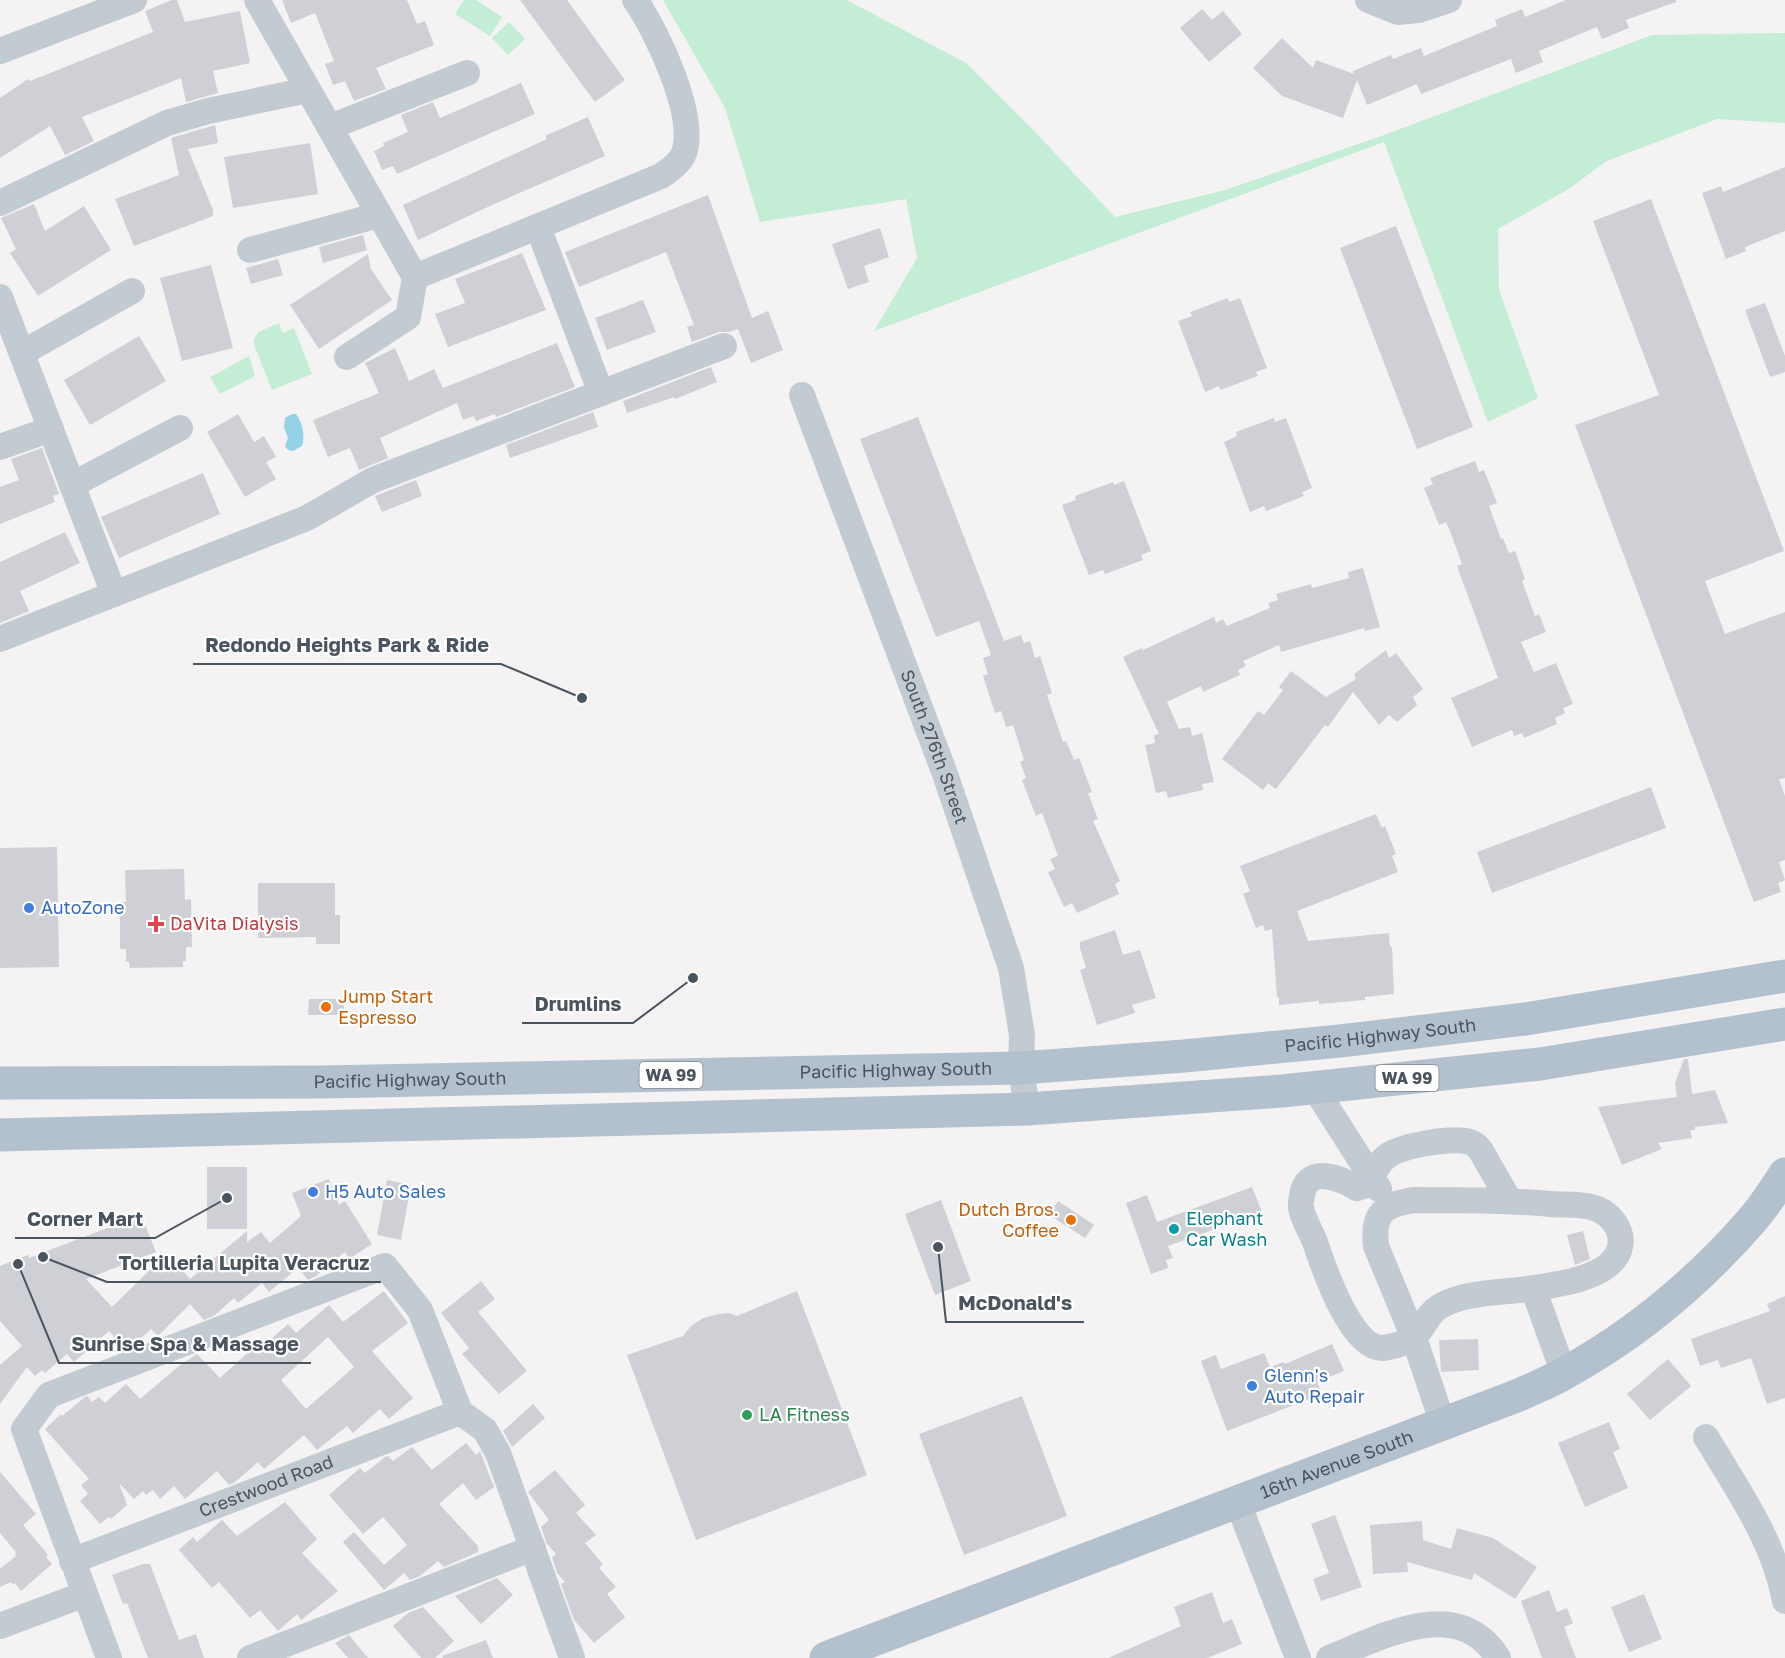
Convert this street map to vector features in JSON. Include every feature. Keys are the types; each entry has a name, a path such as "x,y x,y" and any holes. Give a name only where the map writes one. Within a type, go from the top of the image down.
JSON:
{"main road":[{"name":"Pacific Highway South","path":"0,1083 322,1082 1021,1068 1340,1041 1526,1019 1785,976"},
{"name":"WA 99","path":"0,1135 1027,1109 1314,1087 1539,1064 1785,1024"},
{"name":"16th Avenue South","path":"826,1658 1519,1395 1564,1374 1613,1345 1673,1298 1740,1234 1785,1174"}],"street":[{"path":"0,51 134,0"},
{"path":"257,0 415,277 408,317 347,357"},
{"path":"415,277 661,176 675,166 683,155 687,140 687,122 669,65 655,34 635,0"},
{"path":"1368,0 1398,12 1419,10 1449,0"},
{"path":"330,127 467,73"},
{"path":"0,203 166,123 208,111 308,90"},
{"path":"250,250 379,215"},
{"path":"538,227 601,393"},
{"path":"22,353 132,291"},
{"path":"0,297 114,594"},
{"path":"0,639 307,518 373,480 724,346"},
{"name":"South 276th Street","path":"802,395 945,774 1011,968 1022,1035 1021,1068 1027,1109"},
{"path":"72,484 180,428"},
{"path":"0,447 51,429"},
{"path":"1314,1087 1391,1206"},
{"path":"1461,1298 1438,1307 1428,1316 1414,1338 1381,1348 1371,1345 1359,1335 1338,1302 1301,1209 1305,1185 1314,1177 1324,1176 1342,1180 1357,1188 1370,1184 1380,1163 1396,1152 1451,1140 1468,1141 1476,1144 1481,1151 1509,1200"},
{"path":"1399,1300 1415,1306 1533,1288 1588,1276 1609,1266 1616,1258 1621,1246 1621,1236 1617,1226 1607,1215 1593,1207 1509,1200 1415,1200 1391,1206 1382,1211 1376,1221 1374,1231 1376,1246 1414,1338 1443,1424"},
{"path":"110,1658 24,1430 49,1395 385,1266 420,1311 460,1412 485,1430 498,1453 572,1658"},
{"path":"1533,1288 1564,1374"},
{"name":"Crestwood Road","path":"72,1561 460,1412"},
{"path":"1706,1437 1752,1512 1782,1583 1785,1601"},
{"path":"1238,1503 1298,1658"},
{"path":"250,1658 533,1548"},
{"path":"0,1626 85,1594"},
{"path":"1329,1658 1402,1629 1431,1624 1465,1628 1485,1641 1498,1658"}],"green space":[{"path":"464,0 476,0 502,17 490,36 455,14"},
{"path":"663,0 847,0 966,63 1115,217 1225,190 1384,135 1652,35 1785,33 1785,123 1717,119 1607,161 1567,190 1498,229 1499,290 1538,398 1488,422 1384,142 874,331 917,258 906,199 760,222 725,108"},
{"path":"509,22 525,39 508,55 492,38"},
{"path":"279,323 283,333 294,328 312,374 272,390 253,342 258,332"},
{"path":"249,356 255,376 220,394 210,377"}],"water":[{"path":"296,414 303,434 302,446 293,451 288,450 285,446 288,438 284,427 285,418"}],"building":[{"path":"177,0 185,22 240,11 250,63 213,71 218,93 186,102 181,78 82,117 94,141 65,155 50,126 0,158 0,98 28,79 30,81 153,32 145,11"},
{"path":"282,0 407,0 417,24 425,21 434,45 376,68 386,89 354,101 345,81 333,85 325,64 334,61 315,13 291,23"},
{"path":"520,0 567,0 625,80 595,102"},
{"path":"1566,0 1676,0 1676,2 1626,20 1629,28 1602,39 1597,27 1539,51 1543,62 1516,73 1511,59 1421,94 1417,84 1367,105 1357,80 1343,118 1282,96 1253,68 1282,38 1313,68 1316,60 1354,74 1353,71 1391,55 1393,59 1421,48 1424,56 1497,26 1495,20 1522,9 1525,17"},
{"path":"1202,9 1212,20 1223,11 1242,34 1209,62 1180,28"},
{"path":"521,83 535,114 397,174 393,166 382,170 374,151 384,146 383,143 408,132 401,115 433,102 440,118"},
{"path":"588,117 605,156 418,240 403,205 547,139 545,136"},
{"path":"215,125 218,143 188,149 213,210 213,216 134,246 115,199 179,175 171,138"},
{"path":"310,143 318,194 233,208 224,157"},
{"path":"1785,167 1785,231 1745,247 1746,251 1726,259 1702,193 1721,186 1723,192"},
{"path":"708,195 752,318 768,311 783,350 751,363 738,329 719,332 692,342 687,327 694,325 666,252 579,287 565,252"},
{"path":"1651,199 1784,551 1705,581 1725,634 1785,612 1785,778 1779,779 1785,796 1785,860 1779,862 1785,880 1778,883 1781,892 1754,902 1575,425 1659,395 1593,221"},
{"path":"34,204 45,231 84,206 111,250 38,296 10,253 16,249 1,218"},
{"path":"1396,226 1473,427 1417,449 1340,248"},
{"path":"880,228 889,257 864,266 869,282 848,289 832,244"},
{"path":"363,235 367,250 323,263 319,247"},
{"path":"522,253 546,310 448,347 435,314 465,303 455,279"},
{"path":"368,254 371,269 392,300 319,349 290,305"},
{"path":"278,259 283,275 251,284 246,268"},
{"path":"211,265 233,348 182,361 160,278"},
{"path":"1228,298 1229,302 1240,298 1267,368 1256,372 1258,376 1220,390 1219,386 1205,392 1178,321 1192,316 1190,312"},
{"path":"643,300 656,332 607,350 595,318"},
{"path":"1765,303 1785,356 1785,372 1770,377 1745,310"},
{"path":"139,336 166,381 90,425 64,380"},
{"path":"557,343 575,387 496,417 495,414 476,421 474,416 463,420 457,403 380,438 388,458 359,470 350,448 328,457 313,420 379,393 365,363 395,348 409,381 434,369 443,388"},
{"path":"711,367 717,382 675,399 674,397 627,413 623,401"},
{"path":"593,412 598,427 510,458 506,445"},
{"path":"238,414 254,442 264,436 276,457 266,462 276,479 245,497 207,432"},
{"path":"918,417 1004,641 1021,635 1024,643 1030,641 1035,658 1040,656 1052,693 1047,695 1063,742 1066,741 1074,760 1079,758 1092,792 1088,793 1098,819 1093,821 1120,881 1115,884 1119,894 1077,913 1072,903 1064,907 1048,872 1055,869 1050,859 1058,856 1042,813 1036,816 1022,780 1026,778 1020,762 1024,760 1013,725 1006,727 1001,711 995,713 983,676 988,674 983,658 991,655 979,621 936,637 860,439"},
{"path":"1274,418 1275,422 1286,418 1312,488 1302,492 1304,496 1266,511 1264,506 1250,512 1224,442 1237,436 1236,432"},
{"path":"42,448 59,494 53,496 55,502 0,524 0,487 19,480 11,459"},
{"path":"1475,461 1479,472 1484,470 1497,503 1489,506 1501,539 1503,538 1509,553 1515,551 1525,579 1522,581 1535,616 1539,614 1546,632 1521,642 1534,672 1556,663 1573,704 1563,708 1565,713 1555,718 1557,724 1524,738 1522,733 1514,736 1512,730 1472,747 1451,698 1498,678 1457,566 1462,564 1450,531 1446,522 1439,525 1424,488 1433,484 1430,478"},
{"path":"203,473 220,514 119,558 101,517"},
{"path":"416,480 422,496 382,512 375,496"},
{"path":"1124,481 1151,551 1141,555 1143,560 1105,574 1103,570 1089,575 1062,505 1076,500 1075,496 1113,482 1114,485"},
{"path":"65,532 80,563 20,591 29,611 0,623 0,562"},
{"path":"1363,568 1380,627 1365,631 1364,628 1281,652 1279,645 1243,661 1246,666 1238,670 1240,675 1203,692 1201,686 1167,702 1179,729 1190,727 1192,736 1202,733 1214,782 1202,784 1203,790 1168,798 1166,791 1156,793 1145,745 1155,743 1154,735 1159,734 1123,657 1214,617 1216,623 1223,619 1227,626 1270,608 1268,603 1278,600 1276,594 1311,584 1312,588 1349,578 1348,572"},
{"path":"1386,650 1389,658 1396,653 1423,689 1413,697 1417,705 1397,722 1389,715 1379,725 1353,692 1328,727 1325,725 1276,789 1268,783 1263,790 1222,759 1258,711 1264,715 1283,690 1279,687 1291,671 1326,697 1356,679 1354,674"},
{"path":"1651,787 1666,828 1492,893 1477,852"},
{"path":"1376,814 1382,828 1385,826 1396,854 1392,856 1398,872 1297,911 1308,941 1389,933 1390,947 1392,947 1394,994 1365,997 1365,1000 1279,1005 1272,929 1265,931 1263,925 1256,928 1243,894 1250,891 1240,866"},
{"name":"AutoZone","path":"57,847 59,967 0,968 0,848"},
{"name":"DaVita Dialysis","path":"184,869 185,900 191,899 192,947 186,947 186,961 183,961 183,967 130,968 129,962 126,962 126,949 120,949 120,902 126,902 125,870"},
{"path":"258,883 335,883 335,915 340,915 340,944 316,944 316,937 258,938"},
{"path":"1115,930 1123,955 1140,950 1156,998 1132,1005 1135,1013 1097,1025 1080,970 1086,968 1080,942"},
{"name":"Jump Start Espresso","path":"309,999 344,999 344,1015 308,1015"},
{"path":"1684,1059 1688,1059 1692,1094 1715,1090 1728,1123 1695,1127 1695,1130 1690,1130 1692,1138 1658,1143 1662,1149 1622,1165 1598,1107 1677,1097 1675,1083"},
{"path":"207,1167 247,1167 247,1229 207,1229"},
{"path":"329,1179 339,1205 345,1201 372,1244 349,1259 345,1252 308,1280 298,1268 269,1292 262,1283 238,1303 234,1298 215,1315 204,1320 190,1304 158,1336 151,1329 130,1348 126,1349 109,1331 74,1362 67,1354 45,1373 42,1370 35,1376 27,1367 0,1404 0,1365 22,1346 0,1321 0,1266 28,1255 29,1258 141,1215 156,1252 86,1279 112,1307 159,1261 164,1272 175,1262 190,1279 247,1231 247,1242 261,1232 270,1243 301,1216 292,1193"},
{"path":"387,1180 411,1185 401,1240 377,1235"},
{"name":"Elephant Car Wash","path":"1252,1187 1262,1212 1168,1246 1173,1258 1166,1260 1168,1268 1151,1274 1126,1203 1147,1195 1157,1222"},
{"path":"941,1200 971,1281 935,1295 905,1214"},
{"name":"Dutch Bros. Coffee","path":"1058,1201 1094,1225 1085,1238 1049,1215"},
{"path":"1583,1231 1590,1259 1575,1265 1567,1235"},
{"path":"481,1281 495,1299 478,1312 527,1371 499,1394 462,1354 469,1348 441,1313"},
{"path":"384,1291 408,1323 372,1351 413,1398 389,1419 380,1409 353,1433 347,1426 317,1450 304,1435 264,1469 258,1462 229,1485 217,1471 185,1499 174,1486 160,1499 153,1490 146,1495 143,1491 134,1499 119,1483 127,1505 111,1519 109,1517 100,1524 80,1501 88,1494 81,1485 89,1479 45,1429 85,1397 87,1396 92,1402 99,1397 105,1403 126,1384 140,1399 180,1365 197,1354 220,1378 256,1345 260,1349 288,1324 296,1333 329,1305 343,1322","holes":["328,1337 354,1367 306,1409 281,1380"]},
{"name":"LA Fitness","path":"797,1291 867,1475 696,1540 627,1355 683,1336 691,1326 703,1318 728,1313 737,1316"},
{"path":"1785,1296 1785,1398 1767,1404 1751,1358 1721,1368 1718,1360 1700,1366 1691,1339 1770,1311 1767,1304"},
{"path":"1478,1339 1479,1370 1441,1372 1439,1340"},
{"name":"Glenn's Auto Repair","path":"1332,1344 1344,1371 1317,1382 1322,1394 1227,1431 1201,1361 1216,1355 1221,1369 1264,1353 1270,1367 1284,1362 1285,1364"},
{"path":"1668,1359 1691,1386 1650,1420 1627,1394"},
{"path":"1022,1396 1067,1516 964,1555 919,1434"},
{"path":"533,1404 545,1418 512,1447 503,1431"},
{"path":"1609,1422 1620,1449 1613,1452 1628,1488 1585,1507 1558,1443"},
{"path":"466,1443 476,1455 480,1451 494,1487 476,1500 463,1483 439,1504 478,1546 478,1552 444,1567 438,1561 420,1576 410,1580 404,1573 384,1590 343,1542 354,1532 384,1565 407,1545 383,1517 363,1534 329,1495 360,1468 365,1473 385,1457 388,1456 393,1461 412,1447 432,1470"},
{"path":"555,1470 585,1505 576,1513 596,1535 585,1543 603,1564 599,1568 616,1587 607,1594 625,1617 594,1643 574,1620 561,1584 565,1582 557,1573 552,1557 556,1554 547,1544 541,1527 549,1520 528,1492"},
{"path":"0,1472 36,1514 23,1525 48,1555 46,1557 52,1564 21,1591 15,1583 13,1585 11,1582 0,1587 0,1569 16,1556 16,1552 0,1533"},
{"path":"285,1502 317,1539 302,1553 338,1591 301,1620 297,1614 278,1631 260,1610 250,1618 219,1582 212,1588 179,1550 193,1537 197,1542 222,1520 237,1536"},
{"path":"1335,1515 1362,1587 1321,1601 1313,1579 1329,1573 1311,1524"},
{"path":"1422,1521 1423,1540 1451,1549 1457,1528 1493,1538 1537,1567 1515,1599 1474,1573 1472,1580 1407,1562 1408,1572 1373,1574 1370,1525"},
{"path":"143,1564 150,1564 179,1640 196,1634 204,1658 148,1658 127,1603 123,1604 112,1575"},
{"path":"497,1578 513,1595 481,1624 455,1596"},
{"path":"1549,1590 1557,1612 1567,1608 1573,1623 1564,1627 1576,1658 1542,1658 1521,1601"},
{"path":"1212,1592 1223,1623 1232,1619 1242,1644 1207,1658 1108,1658 1181,1626 1174,1607"},
{"path":"1644,1594 1662,1639 1629,1652 1611,1607"},
{"path":"423,1607 454,1641 435,1658 421,1658 393,1626 408,1613"},
{"path":"349,1635 368,1658 348,1658 335,1643"},
{"path":"486,1640 493,1658 443,1658 442,1656"}],"place":[{"name":"Redondo Heights Park & Ride","path":"582,698"},
{"name":"AutoZone","path":"29,908"},
{"name":"DaVita Dialysis","path":"156,924"},
{"name":"Drumlins","path":"693,978"},
{"name":"Jump Start Espresso","path":"326,1007"},
{"name":"H5 Auto Sales","path":"313,1192"},
{"name":"Corner Mart","path":"227,1198"},
{"name":"Dutch Bros. Coffee","path":"1071,1220"},
{"name":"Elephant Car Wash","path":"1174,1229"},
{"name":"McDonald's","path":"938,1247"},
{"name":"Tortilleria Lupita Veracruz","path":"43,1257"},
{"name":"Sunrise Spa & Massage","path":"18,1264"},
{"name":"Glenn's Auto Repair","path":"1252,1386"},
{"name":"LA Fitness","path":"747,1415"}]}
